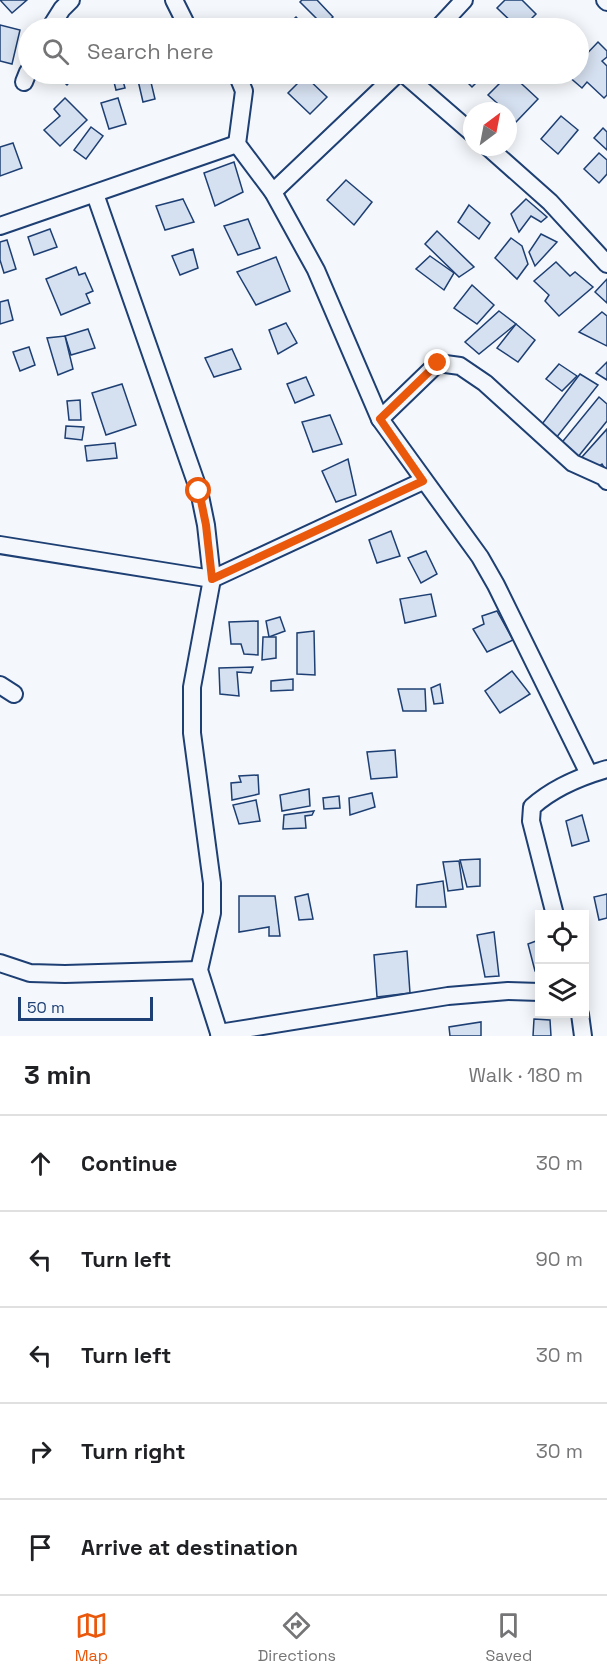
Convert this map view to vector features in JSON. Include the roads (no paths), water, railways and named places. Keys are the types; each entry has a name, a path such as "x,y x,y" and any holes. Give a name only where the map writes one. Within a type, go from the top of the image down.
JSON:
{"street":[{"path":"56,18 70,0"},
{"path":"174,0 183,18"},
{"path":"447,18 464,0"},
{"path":"241,84 244,91 237,144 273,192 316,270 380,419 480,557 496,585 589,774"},
{"path":"273,192 386,84"},
{"path":"416,84 463,125"},
{"path":"0,226 237,144"},
{"path":"498,156 550,202 607,264"},
{"path":"95,194 199,491 206,525 212,579 192,687 192,733 212,883 212,913 199,970 220,1035 448,996 508,991 535,992"},
{"path":"380,419 438,363 460,366 485,383 573,463 604,477 607,481"},
{"path":"0,545 212,579 423,481"},
{"path":"554,910 531,821 532,807 549,792 589,774 607,769"},
{"path":"0,963 30,973 199,970"},
{"path":"581,1018 583,1036"}]}
